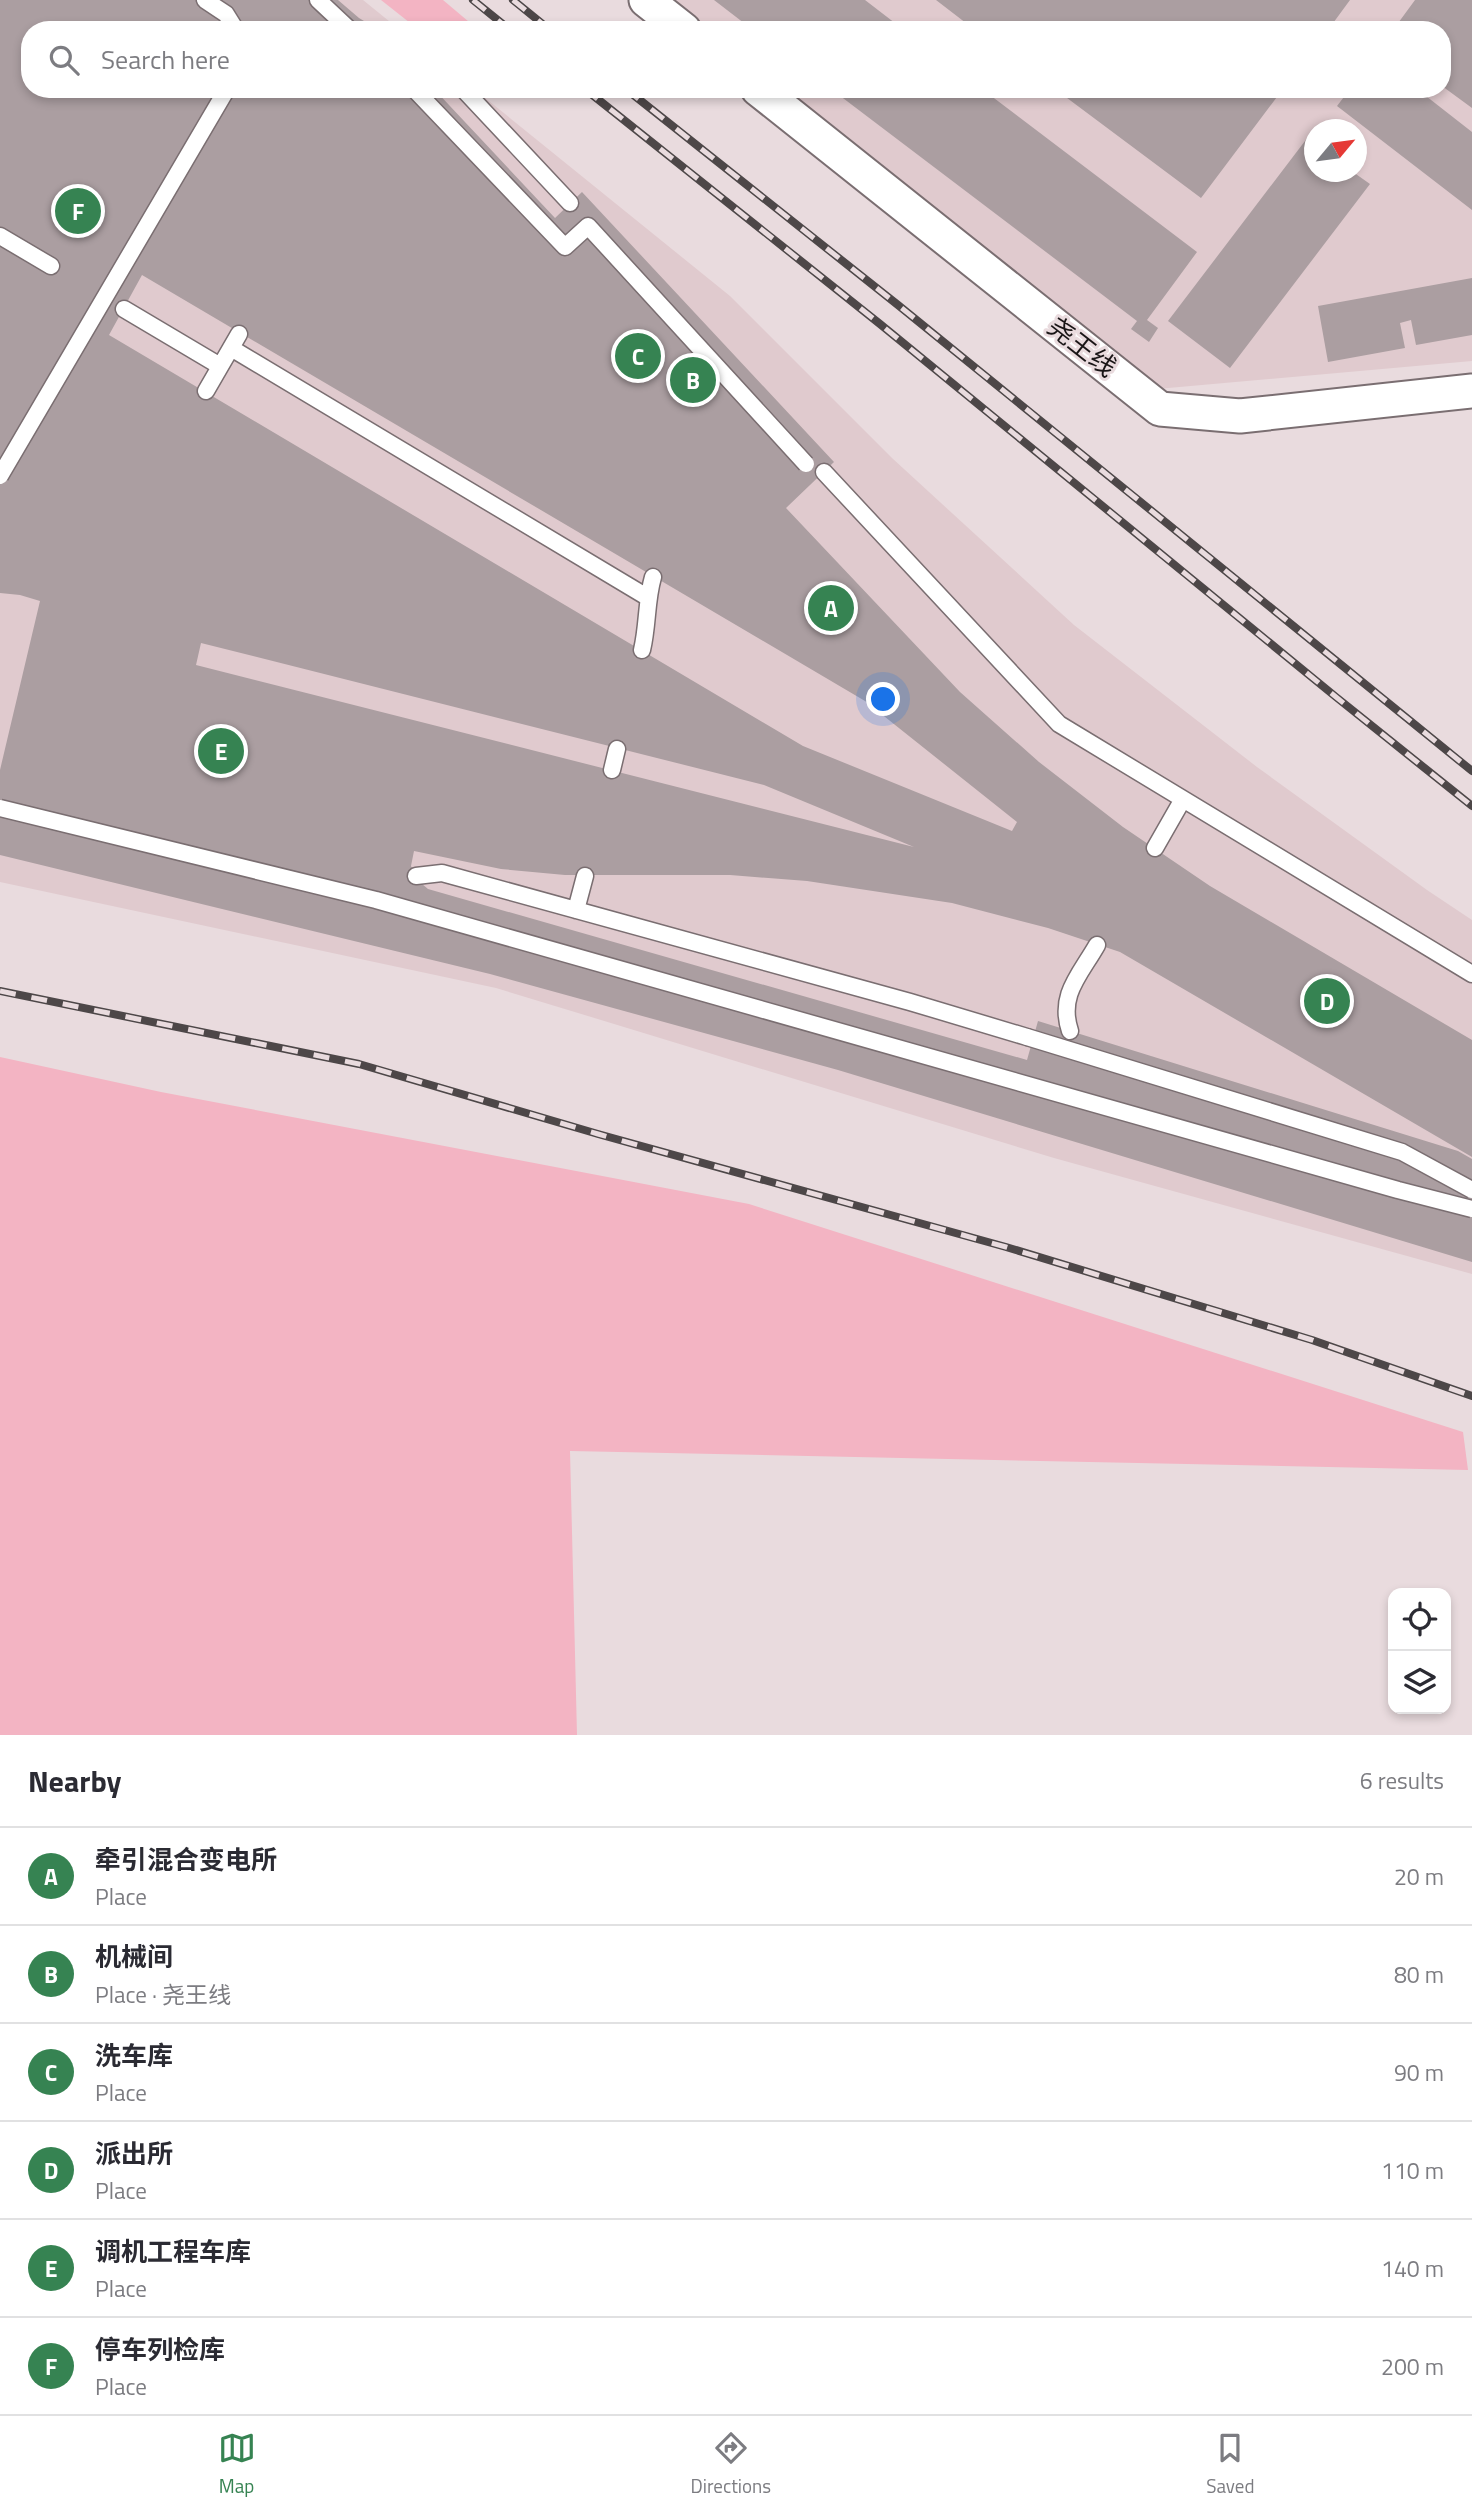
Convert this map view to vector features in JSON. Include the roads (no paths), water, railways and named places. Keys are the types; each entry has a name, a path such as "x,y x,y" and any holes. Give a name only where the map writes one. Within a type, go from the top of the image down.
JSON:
{"street":[{"path":"646,0 673,21"},
{"name":"尧王线","path":"769,98 1160,409 1240,415 1472,391"}],"lane":[{"path":"205,0 226,14 230,21"},
{"path":"318,0 340,21"},
{"path":"0,476 222,98"},
{"path":"423,98 565,247 588,226 806,464"},
{"path":"471,98 570,203"},
{"path":"0,236 51,266"},
{"path":"124,309 220,366"},
{"path":"206,391 239,334"},
{"path":"231,348 647,597"},
{"path":"824,472 1059,724 1472,974"},
{"path":"642,650 648,626 647,597 653,577"},
{"path":"612,770 617,748"},
{"path":"1155,848 1183,799"},
{"path":"0,808 376,900 1472,1209"},
{"path":"416,876 442,873 910,1002 1402,1152 1472,1190"},
{"path":"576,910 585,876"},
{"path":"1070,1031 1065,1006 1068,994 1097,945"}],"railway":[{"path":"473,0 499,21"},
{"path":"513,0 539,21"},
{"path":"596,98 880,324 1472,806"},
{"path":"637,98 898,305 1472,771"},
{"path":"0,991 359,1064 598,1134 1006,1247 1312,1340 1472,1396"}],"place":[{"name":"停车列检库","path":"78,211"},
{"name":"洗车库","path":"638,356"},
{"name":"机械间","path":"693,380"},
{"name":"牵引混合变电所","path":"831,608"},
{"name":"调机工程车库","path":"221,751"},
{"name":"派出所","path":"1327,1001"}]}
